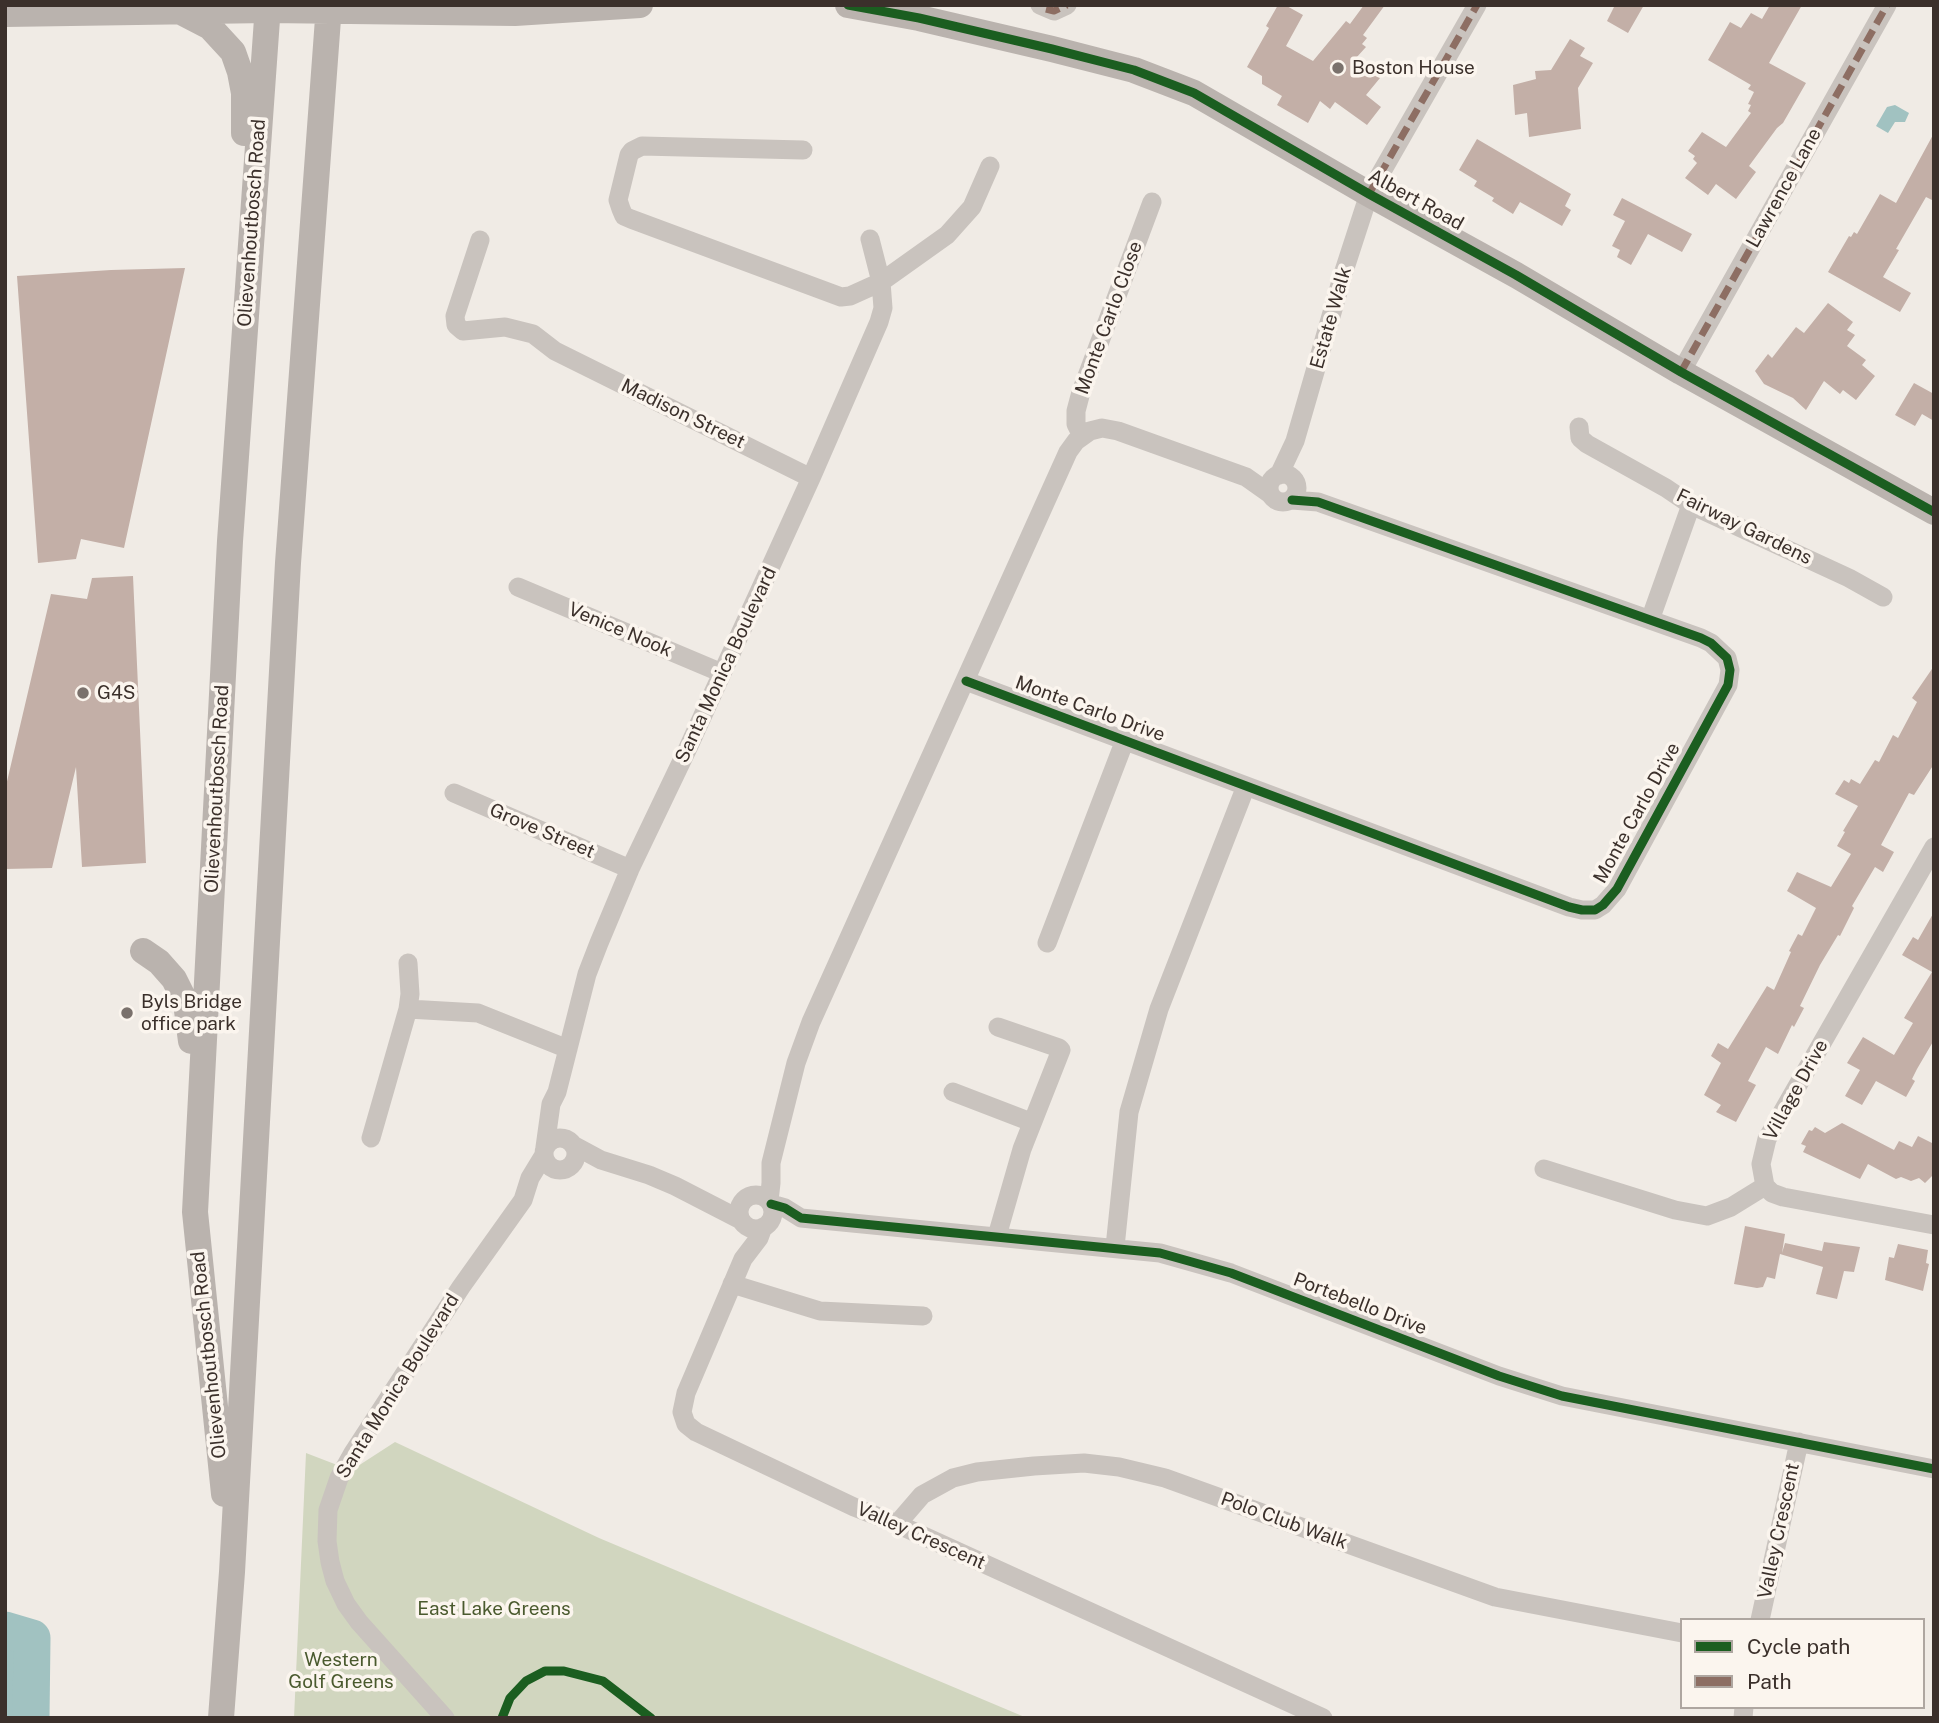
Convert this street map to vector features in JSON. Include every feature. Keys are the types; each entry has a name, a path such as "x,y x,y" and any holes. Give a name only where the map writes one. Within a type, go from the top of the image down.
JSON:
{"main road":[{"path":"10,16 268,8 515,13 640,5"},
{"name":"Albert Road","path":"848,5 919,18 1052,49 1134,70 1194,93 1516,275 1681,372 1934,512"},
{"name":"Olievenhoutbosch Road","path":"232,1572 195,1212 230,541 268,8"},
{"name":"Olievenhoutbosch Road","path":"221,1718 232,1572 288,563 329,9"},
{"path":"180,12 200,20 223,38 233,52 240,72 244,93 246,303"},
{"path":"143,951 159,962 174,979 186,1003 200,1102"}],"street":[{"path":"1043,7 1054,11 1067,5"},
{"name":"Estate Walk","path":"1285,485 1297,458 1296,441 1344,271 1369,194 1477,5"},
{"name":"Lawrence Lane","path":"1681,372 1887,5"},
{"path":"803,150 642,146 629,155 618,200 624,216 841,297 850,296 881,282 947,235 972,207 990,166"},
{"name":"Monte Carlo Close","path":"1082,436 1076,424 1081,392 1152,202"},
{"name":"Santa Monica Boulevard","path":"445,1718 346,1604 330,1562 327,1541 328,1510 339,1478 354,1453 461,1287 523,1200 530,1178 545,1151 548,1121 587,974 630,869 811,478 879,322 883,308 881,282 870,239"},
{"name":"Madison Street","path":"480,240 455,316 456,325 463,331 505,327 533,334 555,351 811,478"},
{"name":"Fairway Gardens","path":"1579,427 1580,438 1587,444 1691,505 1849,578 1883,597"},
{"path":"760,1200 740,1208 742,1221 748,1227 764,1226 772,1215 760,1200 759,1179 771,1163 796,1063 811,1022 1069,452 1082,436 1102,428 1118,431 1246,477 1285,485"},
{"name":"Monte Carlo Drive","path":"966,681 1569,906 1582,910 1603,905 1617,889 1728,685 1730,677 1727,658 1711,643 1318,502 1285,485"},
{"path":"1650,620 1691,505"},
{"name":"Venice Nook","path":"517,587 722,673"},
{"path":"1047,943 1125,740"},
{"path":"1115,1247 1129,1112 1159,1009 1246,786"},
{"name":"Grove Street","path":"454,793 630,869"},
{"name":"Village Drive","path":"1765,1186 1762,1154 1767,1139 1934,847"},
{"path":"371,1138 408,1009 408,962"},
{"path":"408,1009 478,1013 568,1049"},
{"path":"997,1236 1031,1122 1061,1051 998,1027"},
{"name":"Santa Monica Boulevard","path":"557,1092 562,1120 573,1143"},
{"path":"953,1092 1031,1122"},
{"path":"556,1138 573,1143 576,1160 566,1168 549,1166 545,1151 556,1138"},
{"name":"Portebello Drive","path":"573,1143 601,1160 649,1175 742,1221"},
{"name":"Portebello Drive","path":"566,1168 601,1160"},
{"name":"Santa Monica Boulevard","path":"523,1200 566,1168"},
{"path":"1544,1169 1675,1210 1707,1216 1731,1207 1765,1186 1772,1193 1792,1200 1934,1225"},
{"name":"Portebello Drive","path":"700,1198 760,1200 785,1208 802,1218 1160,1253 1231,1273 1499,1376 1562,1396 1934,1469"},
{"name":"Portebello Drive","path":"764,1226 790,1224 802,1218"},
{"name":"Valley Crescent","path":"742,1221 743,1259"},
{"name":"Valley Crescent","path":"764,1226 759,1238 743,1259 686,1392 682,1412 686,1424 696,1432 854,1507 897,1524 1323,1718"},
{"path":"732,1284 820,1311 923,1316"},
{"name":"Valley Crescent","path":"1760,1618 1799,1442"},
{"name":"Polo Club Walk","path":"897,1524 922,1495 937,1485 965,1475 1084,1463 1119,1467 1165,1478 1495,1597 1680,1633"}],"green space":[{"name":"East Lake Greens","path":"395,1442 599,1538 1027,1718 294,1718 306,1453 345,1468 344,1475"}],"water":[{"path":"1895,105 1909,113 1905,122 1895,122 1888,133 1876,126 1887,107"},
{"path":"5,1630 32,1638 31,1718 5,1718"}],"building":[{"path":"1278,5 1285,5 1303,15 1286,46 1313,61 1346,21 1350,24 1364,5 1385,5 1363,35 1367,38 1362,44 1366,47 1356,58 1380,78 1366,95 1381,107 1367,125 1335,102 1330,109 1320,101 1308,123 1277,105 1282,96 1262,84 1262,76 1247,67 1269,28 1266,26"},
{"path":"1615,5 1644,5 1628,33 1607,21"},
{"path":"1770,5 1802,5 1769,63 1806,83 1783,123 1749,166 1756,172 1736,199 1716,184 1708,195 1685,178 1697,163 1693,159 1695,156 1688,151 1702,132 1726,147 1751,113 1748,111 1751,105 1748,104 1754,92 1748,89 1751,85 1708,60 1730,22 1741,28 1751,13 1762,19"},
{"path":"1570,39 1585,48 1580,56 1593,63 1578,88 1581,129 1529,137 1527,113 1515,115 1513,85 1536,79 1535,71 1551,70"},
{"path":"1934,133 1934,201 1926,197 1883,277 1911,293 1900,312 1828,272 1849,236 1854,232 1857,234 1880,194 1896,203"},
{"path":"1477,139 1571,194 1565,206 1571,210 1562,226 1520,202 1513,214 1474,186 1477,181 1459,170"},
{"path":"1622,198 1692,234 1682,252 1648,234 1631,265 1617,257 1620,250 1612,246 1625,221 1613,215"},
{"path":"185,268 124,548 81,539 76,559 38,563 17,276"},
{"path":"1828,303 1853,322 1847,330 1855,335 1847,346 1866,360 1862,365 1875,376 1856,400 1843,390 1840,394 1824,381 1806,410 1793,398 1764,384 1755,371 1768,354 1772,358 1796,327 1804,333"},
{"path":"1914,383 1934,394 1934,421 1922,414 1915,426 1895,415"},
{"name":"G4S","path":"133,576 146,863 82,867 76,767 52,868 5,869 5,790 51,594 87,599 92,578"},
{"path":"1934,666 1934,764 1914,795 1909,793 1881,845 1894,852 1883,872 1875,867 1852,906 1854,908 1840,936 1838,935 1820,965 1800,1006 1804,1008 1778,1054 1766,1047 1748,1081 1756,1085 1736,1122 1716,1112 1721,1105 1704,1095 1721,1063 1711,1056 1718,1043 1728,1049 1767,986 1774,990 1791,952 1789,951 1798,934 1802,936 1816,908 1787,891 1797,872 1831,887 1851,854 1837,846 1858,806 1835,794 1844,780 1849,783 1851,779 1860,784 1875,760 1879,762 1893,735 1898,738 1917,702 1912,698"},
{"path":"1934,912 1934,1040 1912,1079 1915,1081 1906,1097 1876,1081 1862,1105 1845,1096 1860,1070 1847,1063 1863,1037 1894,1055 1913,1023 1904,1018 1932,972 1902,955 1913,937 1918,940"},
{"path":"1842,1123 1894,1150 1899,1141 1912,1147 1918,1136 1934,1144 1934,1174 1925,1183 1919,1178 1911,1181 1901,1177 1896,1179 1868,1164 1860,1179 1803,1152 1806,1146 1801,1144 1809,1130 1812,1131 1815,1127 1825,1133"},
{"path":"1745,1226 1785,1234 1782,1253 1785,1243 1822,1251 1824,1242 1860,1247 1854,1272 1844,1271 1837,1299 1816,1294 1823,1267 1780,1254 1775,1279 1767,1277 1763,1287 1734,1284"},
{"path":"1898,1244 1928,1250 1926,1263 1929,1264 1923,1291 1885,1280 1889,1257 1894,1258"}],"waterway":[{"path":"5,1630 32,1638 31,1718"}],"marked path":[{"path":"1046,9 1054,11 1067,5"},
{"path":"1369,194 1477,5"},
{"path":"1681,372 1887,5"}],"cycle path":[{"path":"848,5 919,18 1052,49 1134,70 1194,93 1516,275 1681,372 1934,512"},
{"path":"966,681 1569,907 1595,910 1603,905 1617,889 1728,685 1730,670 1727,658 1711,643 1701,638 1318,502 1292,500"},
{"path":"771,1204 785,1208 801,1218 1160,1253 1231,1273 1499,1376 1562,1396 1934,1469"},
{"path":"502,1718 510,1698 526,1681 545,1671 564,1671 603,1681 651,1718"}],"place":[{"name":"Boston House","path":"1338,68"},
{"name":"G4S","path":"83,693"},
{"name":"Byls Bridge office park","path":"127,1013"}],"park label":[{"name":"Western Golf Greens","path":"341,1671"}]}
